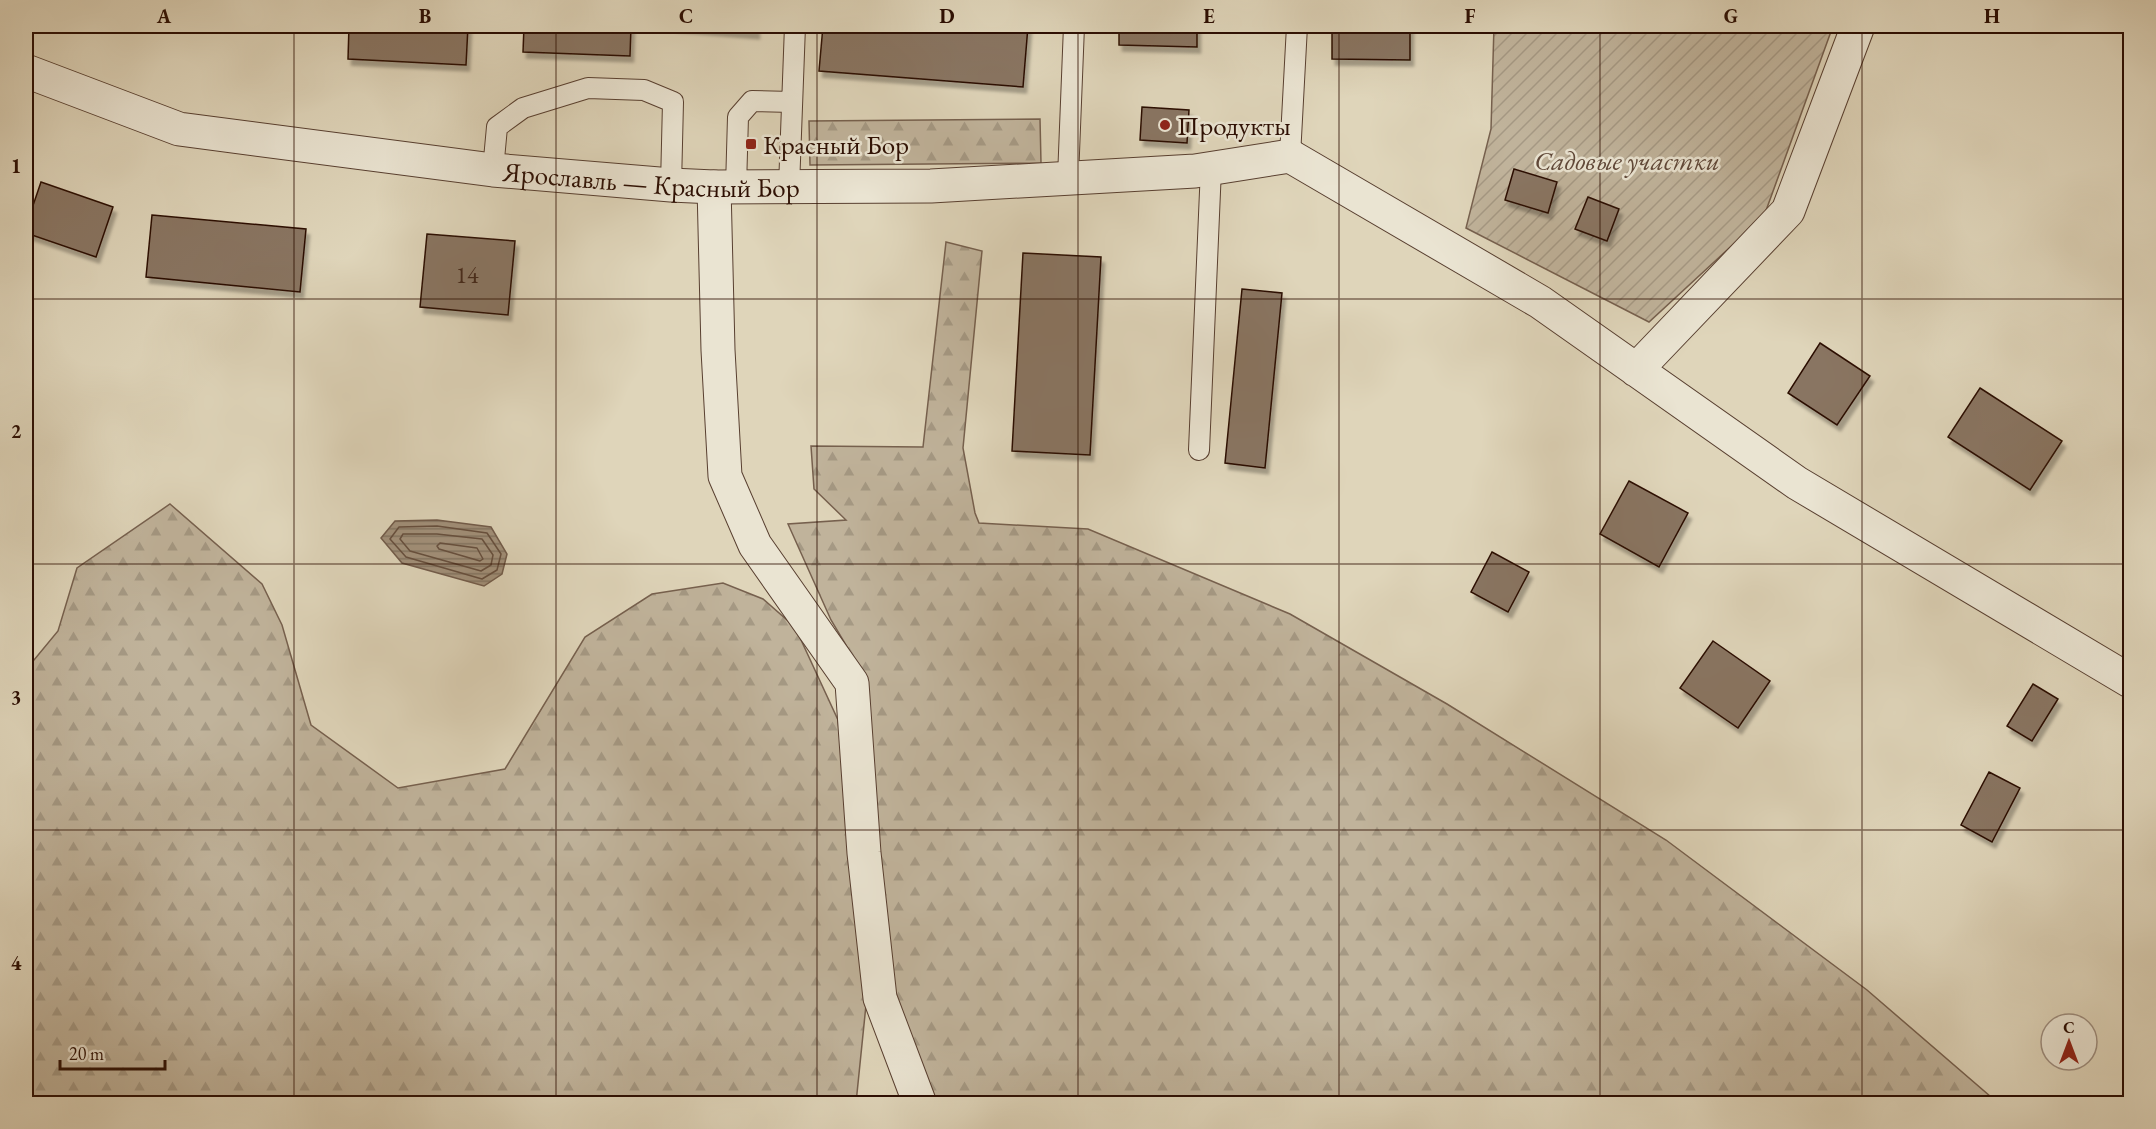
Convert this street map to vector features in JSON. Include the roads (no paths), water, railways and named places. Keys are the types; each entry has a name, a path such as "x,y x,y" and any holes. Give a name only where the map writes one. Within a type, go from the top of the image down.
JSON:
{"street":[{"path":"1636,370 1788,212 1858,26"},
{"name":"Ярославль — Красный Бор","path":"26,71 179,129 493,170 671,185 931,186 1210,168 1290,156"},
{"path":"1290,156 1540,302 1797,483 2130,681"},
{"path":"725,187 718,350 725,476 755,545 852,683 864,853 880,998 920,1104"}],"lane":[{"path":"789,187 795,26"},
{"path":"1068,178 1074,26"},
{"path":"1290,156 1297,26"},
{"path":"493,170 497,127 523,108 588,88 644,90 673,102 671,185"},
{"path":"725,187 738,117 752,100 792,102"},
{"path":"1199,450 1210,168"}],"water":[{"path":"437,520 491,527 507,554 502,574 484,586 402,563 381,538 395,521"}],"place":[{"name":"Продукты","path":"1165,125"},
{"name":"Красный Бор","path":"751,144"}],"park label":[{"name":"Садовые участки","path":"1627,160"}]}
